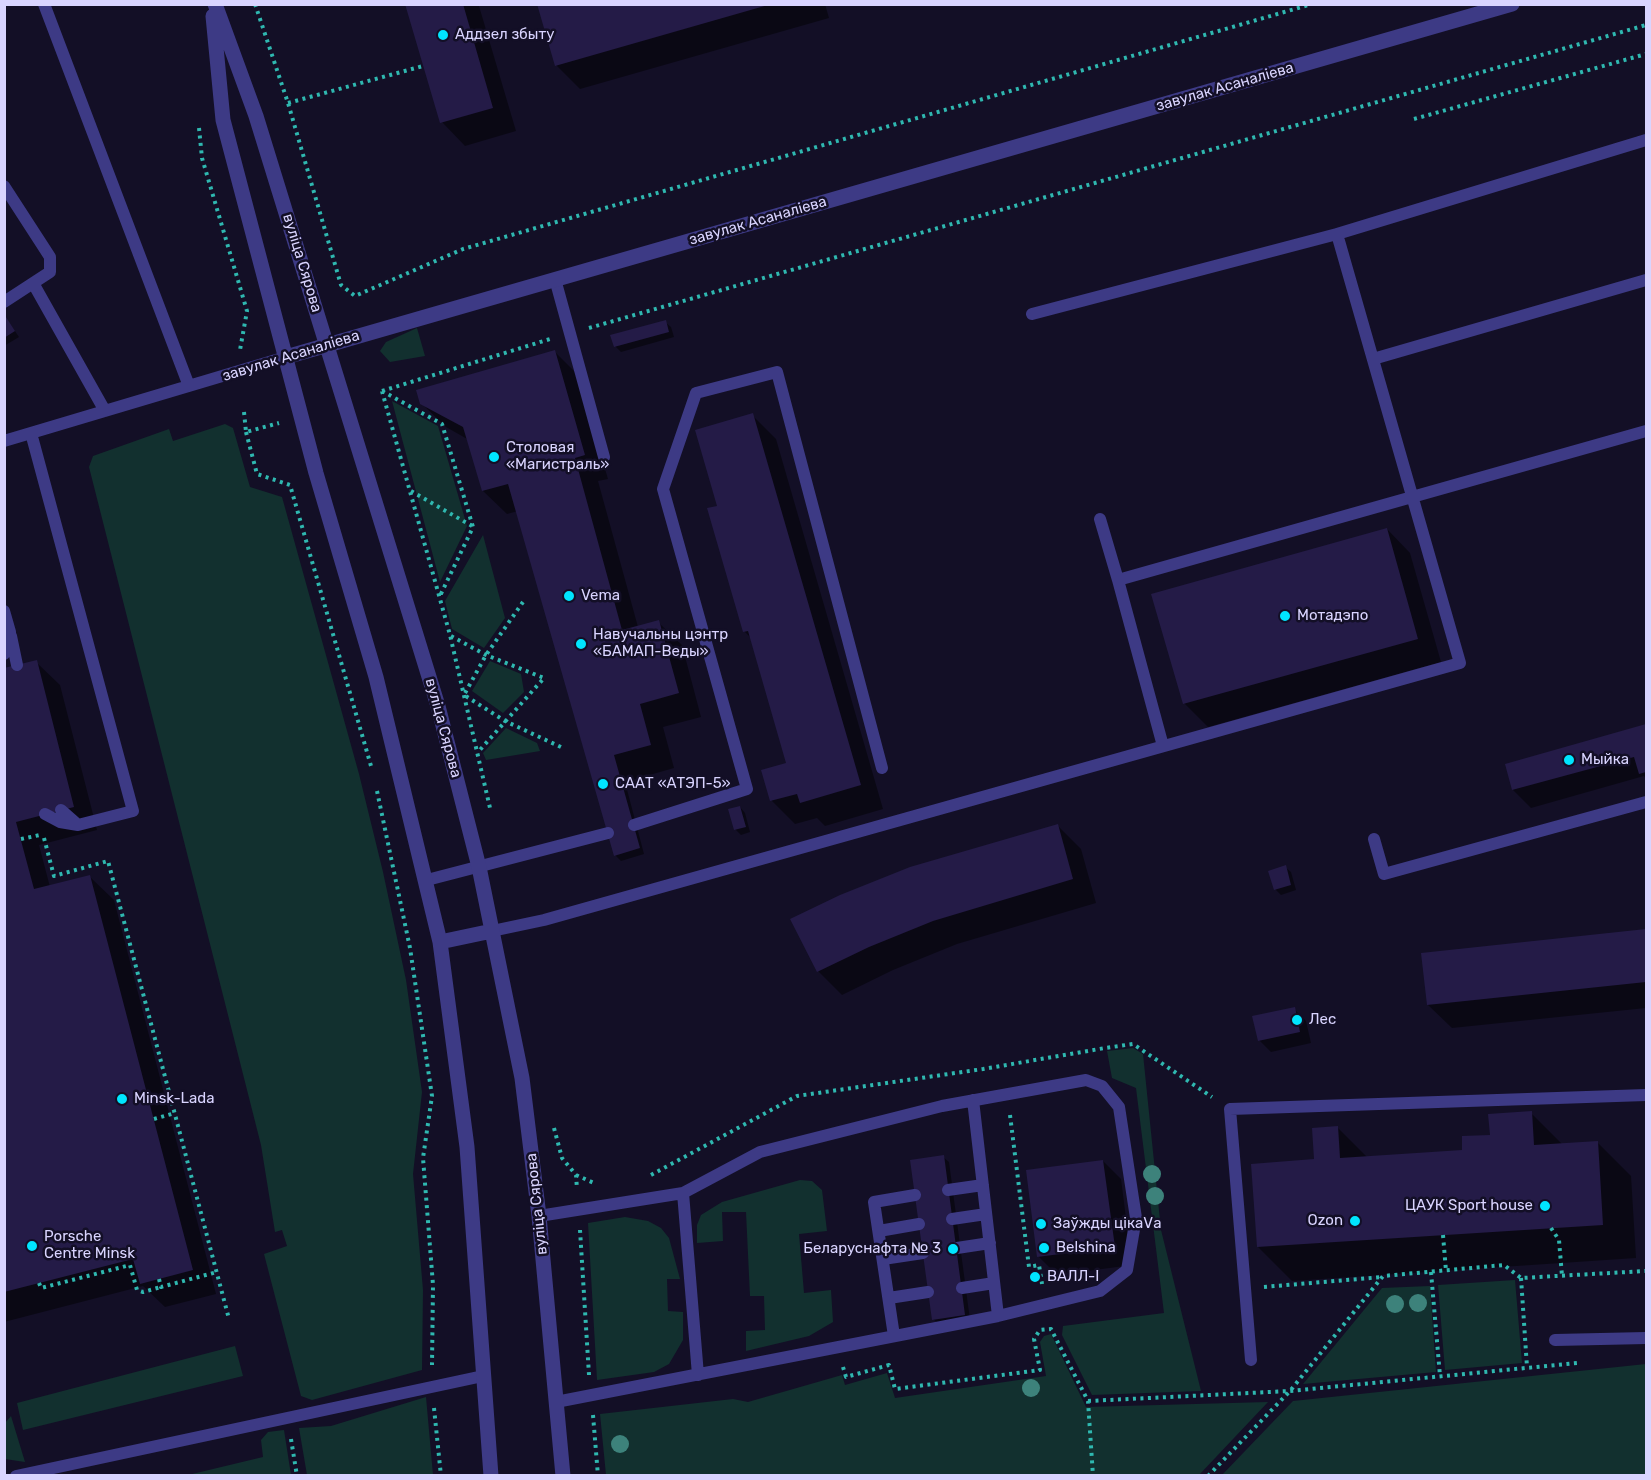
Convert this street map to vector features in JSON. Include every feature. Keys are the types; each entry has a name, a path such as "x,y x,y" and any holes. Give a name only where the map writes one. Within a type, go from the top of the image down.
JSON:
{"street":[{"name":"вуліца Сярова","path":"214,4 256,116 438,706 479,867 522,1077 539,1216 563,1476"},
{"name":"вуліца Сярова","path":"214,4 223,120 316,473 376,677 427,880 440,942 467,1147 491,1476"},
{"name":"завулак Асаналіева","path":"286,357 1512,4"},
{"path":"440,942 492,931"}],"lane":[{"path":"44,4 189,386"},
{"path":"1032,314 1337,234 1647,140"},
{"path":"4,186 50,257 50,272 4,302"},
{"path":"492,931 555,917 1460,663 1337,234"},
{"path":"555,279 604,457"},
{"path":"1373,359 1647,280"},
{"path":"33,283 105,411"},
{"name":"завулак Асаналіева","path":"4,441 286,357"},
{"path":"634,825 747,789 663,489 696,393 777,372 882,768"},
{"path":"1118,580 1412,495 1647,431"},
{"path":"31,434 133,810 78,825 60,822 45,814"},
{"path":"1100,519 1163,746"},
{"path":"4,611 17,665"},
{"path":"4,654 10,632"},
{"path":"1374,839 1384,874 1647,802"},
{"path":"61,810 78,825"},
{"path":"427,880 608,833"},
{"path":"539,1216 683,1193 760,1152 942,1106 1086,1080 1102,1086 1119,1107 1136,1218 1127,1270 1100,1291 998,1316 556,1402"},
{"path":"1251,1360 1230,1109 1647,1095"},
{"path":"973,1100 998,1316"},
{"path":"948,1190 983,1185"},
{"path":"683,1193 698,1375"},
{"path":"894,1336 874,1202 915,1196"},
{"path":"952,1219 986,1214"},
{"path":"879,1231 919,1224"},
{"path":"957,1248 990,1243"},
{"path":"883,1259 923,1253"},
{"path":"962,1288 994,1283"},
{"path":"889,1298 928,1292"},
{"path":"1555,1340 1647,1338"},
{"path":"16,1476 432,1385 483,1376"}],"path":[{"path":"255,4 288,103 341,285 356,296 463,249 1312,4"},
{"path":"382,391 570,333 1647,25"},
{"path":"1414,119 1647,54"},
{"path":"288,103 423,66"},
{"path":"240,350 247,311"},
{"path":"382,391 442,424 473,526 439,599"},
{"path":"382,391 450,635 479,752 492,818"},
{"path":"244,412 246,432 257,474 290,485 374,774"},
{"path":"433,418 435,413"},
{"path":"246,432 279,423"},
{"path":"410,491 473,526"},
{"path":"464,695 486,655 523,602"},
{"path":"450,635 486,655 544,678 479,752"},
{"path":"464,695 505,721 563,748"},
{"path":"376,785 410,948 432,1096 423,1158 433,1285 432,1385 441,1476"},
{"path":"21,839 44,834 54,876 108,861 229,1319"},
{"path":"640,1180 797,1096 1133,1044 1230,1109"},
{"path":"154,1119 175,1113"},
{"path":"553,1126 562,1158 576,1175 591,1184 601,1183"},
{"path":"1012,1135 1029,1267 1039,1265 1042,1286"},
{"path":"576,1175 598,1476"},
{"path":"1551,1228 1559,1240 1562,1276"},
{"path":"1443,1235 1446,1271"},
{"path":"39,1283 41,1288 130,1264 136,1290 143,1292 217,1272"},
{"path":"1245,1288 1504,1265 1521,1278 1647,1271"},
{"path":"1431,1272 1440,1376"},
{"path":"1208,1476 1290,1391 1383,1276"},
{"path":"1521,1278 1527,1367"},
{"path":"159,1279 161,1287"},
{"path":"846,1377 889,1365 895,1389 1040,1370 1034,1339 1040,1330 1051,1329 1088,1401 1094,1476"},
{"path":"1088,1401 1290,1391 1585,1363"},
{"path":"288,1418 297,1476"}],"green space":[{"path":"417,328 425,356 390,362 380,351 386,342"},
{"path":"392,401 438,426 467,526 440,582"},
{"path":"225,424 233,428 250,487 282,497 359,774 383,872 406,980 422,1092 413,1174 423,1290 422,1370 312,1400 301,1396 264,1254 287,1246 282,1230 275,1232 261,1145 89,467 93,456 169,429 173,441"},
{"path":"483,535 505,618 484,648 452,629 445,601"},
{"path":"490,661 521,674 524,692 503,713 472,691"},
{"path":"506,728 537,743 540,751 486,760 483,753"},
{"path":"1133,1048 1143,1054 1161,1230 1201,1391 1092,1395 1062,1335 1063,1326 1164,1313 1136,1088 1112,1078 1107,1051"},
{"path":"800,1180 812,1181 822,1190 827,1231 799,1234 804,1293 831,1290 833,1322 809,1336 746,1351 746,1331 765,1330 764,1296 750,1296 746,1212 722,1212 723,1241 697,1243 697,1225 701,1215 722,1202"},
{"path":"625,1217 648,1221 661,1228 669,1238 680,1279 667,1279 668,1311 683,1312 683,1340 669,1364 654,1372 597,1380 588,1223"},
{"path":"1515,1280 1522,1363 1445,1370 1438,1285"},
{"path":"1430,1286 1436,1372 1303,1384 1382,1288"},
{"path":"1051,1334 1086,1407 1268,1402 1199,1475 606,1475 600,1414 733,1399 748,1402 842,1375 845,1385 887,1373 895,1398 1046,1376 1040,1342 1044,1336"},
{"path":"235,1346 243,1376 23,1430 17,1403"},
{"path":"1646,1364 1646,1474 1222,1475 1293,1401"},
{"path":"426,1397 433,1475 307,1475 299,1428 331,1426"},
{"path":"11,1416 25,1462 5,1459 5,1423"},
{"path":"284,1430 291,1475 188,1475 263,1457 261,1440 268,1432"}],"building":[{"name":"Аддзел збыту","path":"405,4 463,4 493,108 440,123"},
{"path":"537,4 768,4 768,5 555,66"},
{"path":"4,314 15,331 4,338"},
{"path":"666,320 669,332 614,347 610,335"},
{"path":"555,350 585,455 575,458 622,630 659,620 679,693 640,704 651,745 614,755 640,848 614,856 508,484 482,491 463,427 420,404 416,390"},
{"path":"753,413 861,785 800,803 797,794 770,801 761,770 786,763 748,631 743,632 707,508 717,506 695,430"},
{"name":"Мотадэпо","path":"1387,528 1418,639 1183,704 1151,594"},
{"path":"37,660 74,807 16,822 34,889 90,875 193,1270 140,1284 133,1259 4,1292 4,668"},
{"name":"Мыйка","path":"1646,724 1646,772 1639,774 1634,757 1512,790 1505,764"},
{"path":"740,806 746,827 734,830 728,809"},
{"path":"1058,824 1073,879 933,921 869,947 817,972 790,919 840,895 910,867"},
{"path":"1286,865 1291,885 1274,890 1268,871"},
{"path":"1646,929 1646,982 1427,1005 1421,953"},
{"path":"1295,1007 1300,1032 1258,1041 1252,1016"},
{"path":"1532,1111 1534,1145 1598,1141 1603,1225 1257,1247 1251,1164 1314,1159 1312,1128 1338,1126 1340,1158 1462,1150 1462,1136 1490,1135 1488,1114"},
{"path":"944,1155 965,1315 932,1320 910,1160"},
{"path":"1103,1160 1115,1247 1037,1257 1026,1170"}],"place":[{"name":"Аддзел збыту","path":"443,35"},
{"name":"Столовая «Магистраль»","path":"494,457"},
{"name":"Vema","path":"569,596"},
{"name":"Мотадэпо","path":"1285,616"},
{"name":"Навучальны цэнтр «БАМАП-Веды»","path":"581,644"},
{"name":"Мыйка","path":"1569,760"},
{"name":"СААТ «АТЭП-5»","path":"603,784"},
{"name":"Лес","path":"1297,1020"},
{"name":"Minsk-Lada","path":"122,1099"},
{"name":"ЦАУК Sport house","path":"1545,1206"},
{"name":"Ozon","path":"1355,1221"},
{"name":"Заўжды цікаVа","path":"1041,1224"},
{"name":"Porsche Centre Minsk","path":"32,1246"},
{"name":"Belshina","path":"1044,1248"},
{"name":"Беларуснафта № 3","path":"953,1249"},
{"name":"ВАЛЛ-І","path":"1035,1277"}]}
